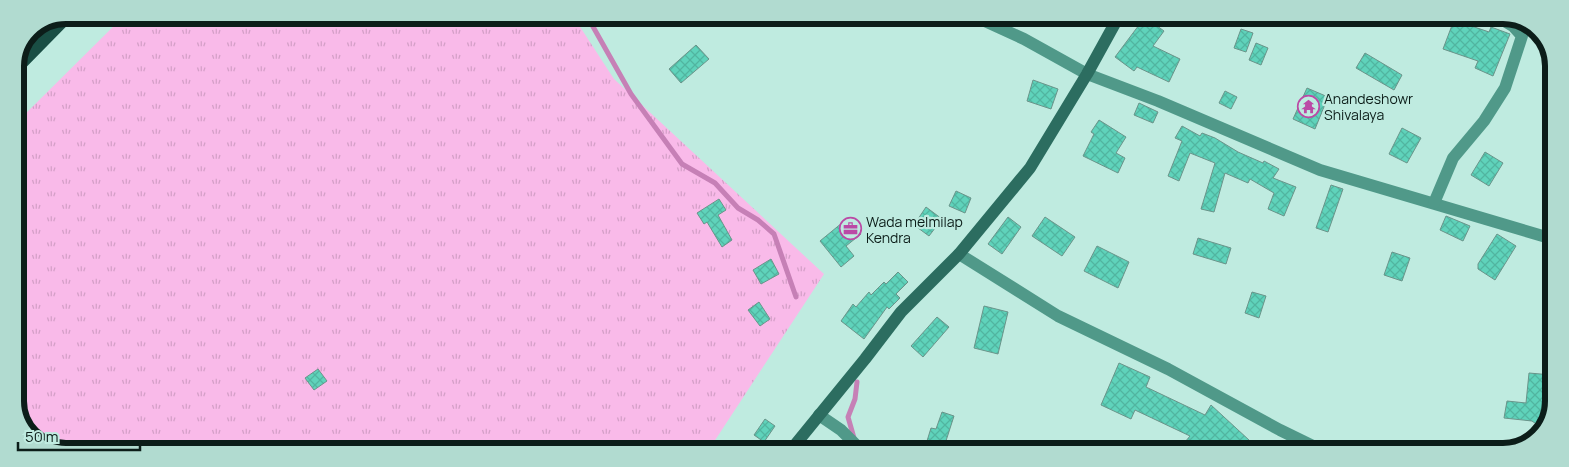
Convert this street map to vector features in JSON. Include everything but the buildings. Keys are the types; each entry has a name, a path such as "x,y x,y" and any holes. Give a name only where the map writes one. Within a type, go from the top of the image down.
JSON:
{"main road":[{"path":"796,443 902,312 960,254 1030,168 1087,74 1115,24"},
{"path":"25,60 59,25"}],"street":[{"path":"991,24 1024,39 1087,74 1158,101 1320,170 1545,237"},
{"path":"1434,203 1453,158 1484,121 1505,88 1522,36 1511,25"},
{"path":"960,254 1058,316 1168,370 1307,443"},
{"path":"819,415 841,430 854,443"}],"green space":[{"path":"116,24 578,24 614,79 824,274 713,443 55,442 42,436 32,427 24,404 24,115"}],"waterway":[{"path":"592,24 631,94 682,164 715,183 738,208 758,220 774,234 796,297"},
{"path":"854,438 848,417 855,399 857,382"}],"place":[{"name":"Anandeshowr Shivalaya","path":"1308,106"},
{"name":"Wada melmilap Kendra","path":"850,229"}]}
